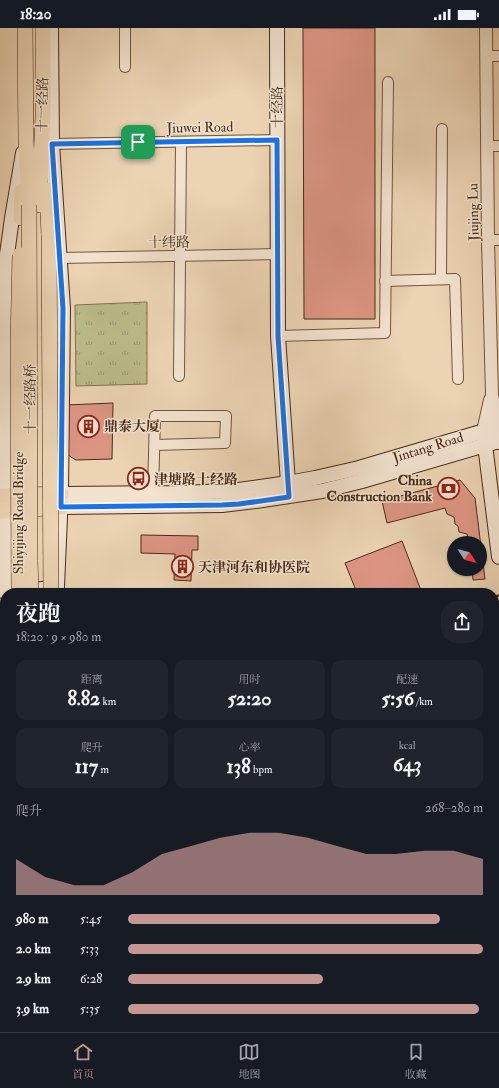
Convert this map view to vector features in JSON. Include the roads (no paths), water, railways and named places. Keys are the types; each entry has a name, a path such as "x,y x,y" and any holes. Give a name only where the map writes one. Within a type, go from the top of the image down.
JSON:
{"main road":[{"name":"十一经路","path":"25,28 26,140 34,205"},
{"name":"十一经路","path":"34,205 43,116 43,28"},
{"path":"50,588 57,587 61,500 63,308 52,144 51,28"},
{"name":"十经路","path":"277,28 278,336 289,490"},
{"path":"43,116 50,235 51,588"},
{"name":"Shiyijing Road Bridge","path":"18,588 19,281 26,140"},
{"path":"6,588 3,511 5,268 26,140"},
{"name":"十一经路桥","path":"31,588 34,205"},
{"name":"十一经路桥","path":"34,205 38,588"},
{"path":"498,427 499,442"},
{"name":"Jintang Road","path":"4,496 61,500 222,505 239,504 289,490 315,478 359,468 498,427"},
{"path":"483,431 499,557"},
{"name":"Jintang Road","path":"3,511 61,500 153,493 289,490 322,491 499,442"}],"street":[{"path":"125,28 125,67"},
{"name":"Jiujing Lu","path":"486,28 493,146 495,378 492,395"},
{"path":"487,56 499,56"},
{"path":"278,336 385,333 388,82"},
{"path":"441,279 442,129"},
{"name":"Jiuwei Road","path":"52,144 277,140"},
{"path":"179,376 181,142"},
{"name":"十纬路","path":"60,258 278,254"},
{"path":"385,281 455,279 458,379"},
{"path":"492,395 498,427"},
{"path":"483,431 492,395"},
{"path":"153,493 155,416 226,416 225,443 155,445"}],"place":[{"name":"鼎泰大厦","path":"89,426"},
{"name":"津塘路十经路","path":"139,479"},
{"name":"China Construction Bank","path":"448,488"},
{"name":"天津河东和协医院","path":"183,567"}]}
